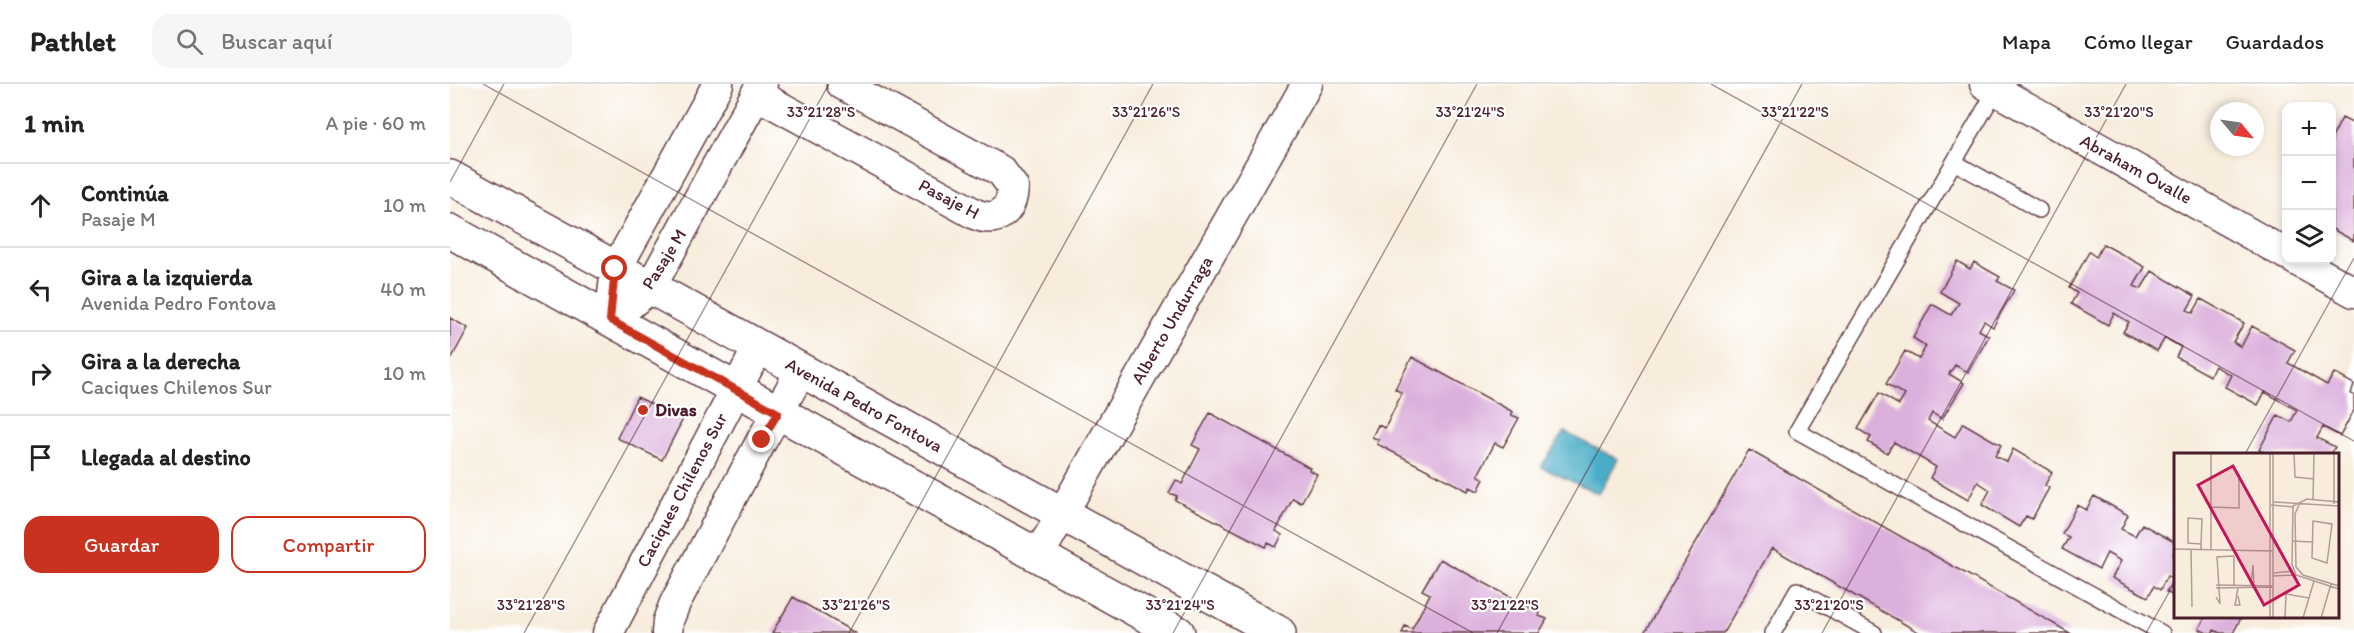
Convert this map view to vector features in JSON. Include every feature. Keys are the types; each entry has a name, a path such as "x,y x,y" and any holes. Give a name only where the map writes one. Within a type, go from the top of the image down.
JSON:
{"street":[{"name":"Pasaje M","path":"610,320 615,269 718,84"},
{"name":"Pasaje H","path":"759,89 975,214 991,219 1001,215 1012,196 1013,187 1001,171 842,84"},
{"name":"Alberto Undurraga","path":"1038,556 1307,84"},
{"name":"Abraham Ovalle","path":"1990,87 2282,252"},
{"name":"Pasaje M","path":"610,320 650,288 759,89"},
{"name":"Avenida Pedro Fontova","path":"450,177 1279,633"},
{"path":"450,231 1178,633"},
{"path":"2303,264 2354,292"},
{"name":"Caciques Chilenos Sur","path":"608,633 758,348"},
{"path":"667,633 668,621 675,603 801,371"}],"lane":[{"path":"1990,87 1954,162 1797,431 2162,633"},
{"path":"1954,162 2039,210"},
{"path":"1773,633 1797,590 1874,633"}],"water":[{"path":"1564,432 1618,459 1599,494 1541,467"}],"building":[{"path":"2342,118 2354,124 2354,241 2336,231 2336,130"},
{"path":"2103,244 2145,267 2134,286 2141,289 2152,271 2195,296 2187,310 2193,313 2201,299 2244,323 2233,342 2241,347 2252,326 2295,350 2288,363 2327,385 2334,373 2354,384 2351,394 2354,395 2354,410 2340,436 2323,427 2317,438 2335,447 2332,453 2266,453 2259,450 2278,415 2291,422 2297,410 2265,392 2258,405 2225,387 2231,375 2215,366 2210,376 2176,357 2181,347 2165,338 2157,351 2123,332 2129,322 2114,313 2108,325 2071,304 2077,293 2069,288 2089,252 2096,257"},
{"path":"1957,261 1970,269 1974,262 2000,277 1997,281 2014,290 1993,327 1984,321 1979,330 1989,336 1968,372 1955,365 1949,374 1964,383 1942,419 1932,413 1928,421 1955,437 1963,423 2001,445 1995,456 2007,462 2013,449 2052,472 2045,485 2049,488 2032,519 2026,516 2019,527 1982,505 1990,490 1978,482 1968,500 1930,478 1936,467 1894,442 1887,453 1868,442 1871,437 1858,429 1879,393 1899,405 1905,395 1886,384 1905,351 1919,359 1926,346 1913,338 1932,304 1951,315 1959,303 1940,292"},
{"path":"450,318 468,328 450,361"},
{"path":"1412,357 1513,412 1511,415 1519,418 1503,447 1495,443 1478,475 1484,479 1478,491 1470,487 1468,491 1377,444 1379,440 1372,437 1378,425 1385,428 1402,393 1395,389"},
{"path":"637,397 683,419 662,460 617,438"},
{"path":"1210,413 1317,474 1301,503 1293,498 1276,531 1282,535 1276,547 1268,543 1266,547 1175,500 1177,496 1169,493 1176,480 1182,484 1200,449 1192,445"},
{"path":"1749,450 2070,633 1920,633 1772,548 1723,633 1644,633"},
{"path":"2094,496 2128,515 2121,529 2135,536 2142,524 2174,542 2174,596 2166,592 2173,580 2167,576 2160,590 2154,586 2148,597 2112,578 2121,561 2107,553 2099,569 2062,549 2069,537 2062,534 2077,505 2086,510"},
{"path":"1440,559 1540,613 1539,616 1547,619 1539,633 1402,633 1405,626 1412,629 1430,594 1422,590"},
{"path":"793,597 855,633 772,633"},
{"path":"2205,618 2241,618 2233,633 2220,633 2214,630 2213,633 2207,633 2199,629"}],"place":[{"name":"Divas","path":"643,410"}],"route":[{"path":"615,269 610,320 778,413 762,440"}]}
